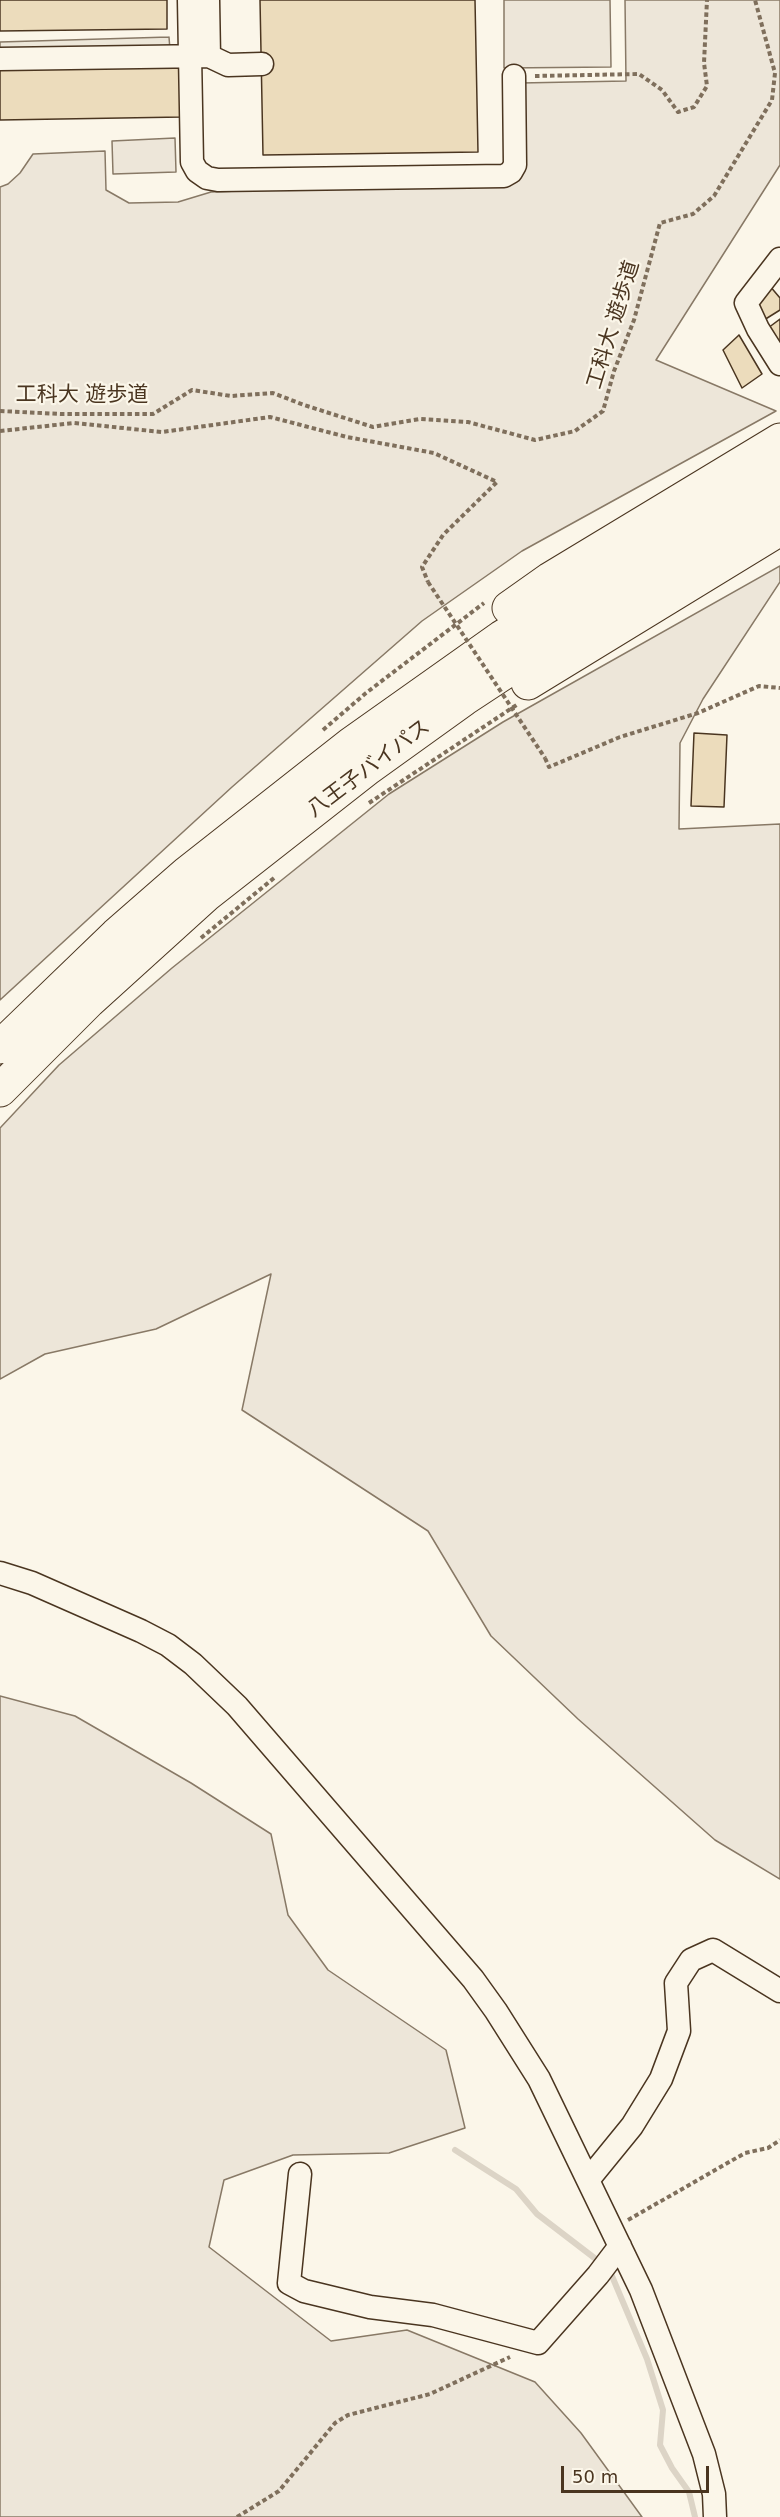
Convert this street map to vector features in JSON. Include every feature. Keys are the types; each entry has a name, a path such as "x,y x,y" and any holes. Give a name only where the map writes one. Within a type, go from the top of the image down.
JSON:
{"highway":[{"path":"351,744 428,672 550,579 780,440"},
{"name":"八王子バイパス","path":"0,1047 108,942 187,873 351,744 502,637 780,467"},
{"name":"八王子バイパス","path":"0,1090 137,956 271,862 415,733 522,660 780,502"},
{"path":"271,862 377,780 448,732 780,529"}],"street":[{"path":"189,0 199,56"},
{"path":"208,0 199,56 192,162 197,171 207,178 218,180 504,176 511,172 515,165 514,76"},
{"path":"0,59 199,56 228,65 262,64"},
{"path":"780,259 746,303 758,329 780,364"},
{"path":"0,1573 32,1583 141,1631 168,1645 216,1684 473,1979 520,2046 539,2079 588,2180 615,2244 641,2290 704,2454 714,2494 714,2517"},
{"path":"588,2180 632,2126 661,2079 679,2031 676,1983 691,1960 713,1950 780,1991"},
{"path":"300,2174 289,2283 304,2291 370,2307 433,2315 538,2343 598,2275 615,2244"}],"path":[{"path":"514,76 639,74 662,90 678,112 694,106 707,86 704,63 707,0"},
{"name":"工科大 遊歩道","path":"0,411 60,414 153,414 192,390 231,396 273,393 373,427 420,419 468,423 535,440 575,431 603,411 614,370 634,320 660,223 693,214 714,196 772,100 775,73 755,0"},
{"path":"0,431 74,423 162,432 270,417 347,437 434,453 497,482 443,535 422,567 428,582 549,767 620,737 698,713 759,686 780,688"},
{"path":"363,808 400,780 521,703"},
{"path":"200,938 271,862"},
{"path":"615,2244 746,2153 768,2148 780,2140"},
{"path":"237,2517 279,2491 335,2423 348,2415 430,2394 538,2343"}],"shaded area":[{"path":"504,0 610,0 611,67 504,68"},
{"path":"625,0 780,0 780,165 656,360 776,411 522,551 422,621 232,787 0,1000 0,187 8,184 20,173 33,154 105,151 106,190 129,203 178,202 211,192 492,182 509,162 520,83 626,81"},
{"path":"169,37 170,50 0,55 0,42"},
{"path":"175,138 176,172 113,174 112,141"},
{"path":"780,566 780,582 703,699 680,743 679,829 780,824 780,1879 715,1840 578,1719 491,1636 428,1531 242,1410 271,1274 156,1329 45,1354 0,1379 0,1128 59,1065 172,968 389,794 503,722"},
{"path":"0,1696 75,1716 191,1783 271,1834 288,1915 328,1970 446,2050 465,2128 389,2153 293,2155 224,2180 209,2247 331,2341 407,2330 535,2382 581,2433 642,2517 0,2517"}],"building":[{"path":"0,0 167,0 167,29 0,31"},
{"path":"260,0 475,0 478,152 263,155"},
{"path":"181,66 182,117 0,120 0,69"},
{"path":"769,285 780,298 780,310 764,320 755,299"},
{"path":"780,319 780,345 768,328"},
{"path":"739,335 762,374 742,388 723,350"},
{"path":"694,733 727,735 724,807 691,806"}],"waterway":[{"path":"455,2150 516,2189 537,2214 601,2263"},
{"path":"609,2269 647,2359 663,2410 660,2445 672,2468 689,2492 695,2517"}]}
